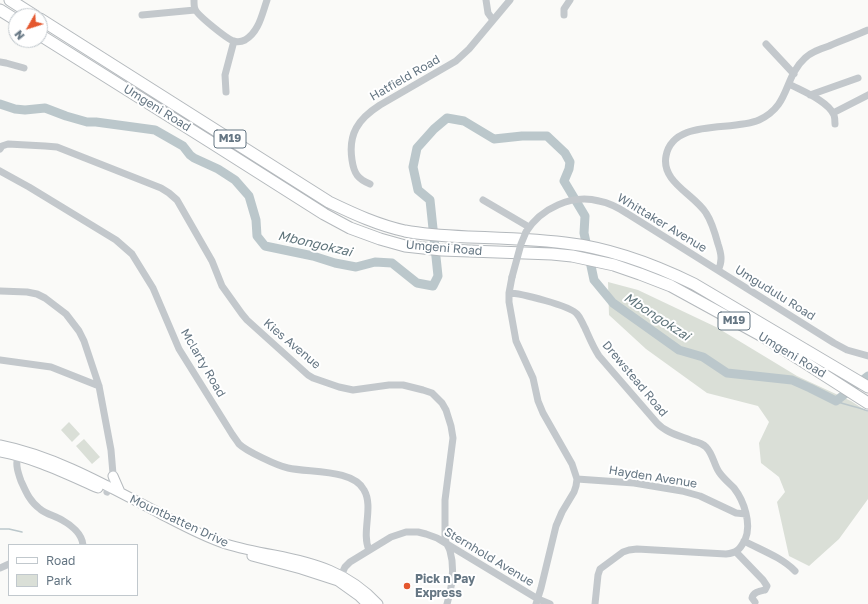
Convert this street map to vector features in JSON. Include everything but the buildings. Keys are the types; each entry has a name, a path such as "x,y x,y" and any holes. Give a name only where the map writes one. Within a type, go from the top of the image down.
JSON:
{"highway":[{"path":"10,0 23,8"},
{"name":"Umgeni Road","path":"48,24 329,202 352,214 368,221 404,230 434,235 532,239 566,243 620,254 652,265 694,284 868,386"},
{"name":"Umgeni Road","path":"48,40 324,214 350,228 404,246 436,250 552,254 572,256 614,265 671,286 764,337 868,403"}],"main road":[{"name":"Mountbatten Drive","path":"0,445 18,452 48,459 65,466 190,534 223,547 250,556 355,583 377,604"},
{"name":"Mountbatten Drive","path":"0,452 18,452"},
{"path":"113,476 120,492"},
{"name":"Mountbatten Drive","path":"108,490 120,492 168,518 214,540 243,549 307,562 333,571 367,604"}],"street":[{"path":"194,0 195,10 200,16 234,41 246,39 257,28 266,0"},
{"path":"486,0 488,12 493,20"},
{"name":"Hatfield Road","path":"370,184 359,178 353,165 351,154 353,135 361,121 370,111 456,61 469,49 510,0"},
{"path":"564,14 564,9 570,0"},
{"path":"142,15 195,10"},
{"name":"Umgudulu Road","path":"868,30 822,48 809,55 801,62 779,104 772,112 762,118 743,125 686,132 675,140 668,150 665,164 668,174 672,180 706,213 712,226 721,257 721,266 718,270 834,343 847,350 868,356"},
{"path":"226,92 225,75 234,41"},
{"path":"766,44 794,74"},
{"path":"0,62 24,68"},
{"path":"810,95 858,78"},
{"path":"789,84 825,104 833,113 836,124"},
{"path":"833,113 868,95"},
{"name":"Kies Avenue","path":"0,149 2,146 8,144 57,147 161,188 170,193 177,200 202,243 212,261 222,286 232,302 247,320 308,375 339,387 353,390 389,385 403,385 432,394 442,403 446,410 453,438 445,500 445,539 450,550 452,571 447,604"},
{"name":"Mclarty Road","path":"0,171 116,240 132,254 153,288 179,349 239,444 247,450 287,468 339,474 356,481 361,485 367,496 366,542 369,550"},
{"path":"483,200 528,230"},
{"name":"Whittaker Avenue","path":"577,479 572,464 543,413 538,401 533,378 516,341 509,302 509,293 521,244 528,230 540,215 562,203 574,200 594,200 612,205 718,270"},
{"path":"0,290 22,291 37,294 66,314 79,331 84,341 99,386 111,450 113,476 108,490"},
{"name":"Drewstead Road","path":"509,293 521,294 570,308 577,313 593,347 599,356 657,423 667,430 702,444 707,448 718,471 739,495 746,514 748,531 744,541 736,552"},
{"path":"0,360 51,367 99,386"},
{"path":"18,452 16,463 18,474 32,502 40,509 63,520 72,527 82,538 83,544"},
{"path":"537,602 556,526 562,512 574,492 577,479"},
{"name":"Hayden Avenue","path":"577,479 634,483 682,491 700,496 736,514 746,514"},
{"name":"Sternhold Avenue","path":"340,578 345,567 355,558 391,537 406,532 418,532 446,543 537,602 550,604"},
{"path":"744,541 781,560 795,571"},
{"path":"595,604 600,569 623,552 637,549 726,554 736,552 767,586 766,590 754,593 752,598 755,602"}],"green space":[{"path":"608,282 638,290 716,327 797,376 851,401 868,412 868,499 839,539 809,566 789,556 777,502 785,492 779,477 761,463 759,443 769,422 758,406 707,393 646,349 609,315"},
{"path":"69,422 80,434 72,442 61,430"},
{"path":"84,439 100,457 92,464 76,446"}],"waterway":[{"name":"Mbongokzai","path":"0,104 15,109 25,110 45,108 87,122 155,130 183,146 194,158 218,169 235,180 249,196 256,220 257,236 265,246 356,267 375,262 392,263 417,283 433,286 438,276 430,200 418,190 413,167 417,148 434,129 447,118 464,121 494,139 522,136 547,136 565,153 570,162 564,181 585,216 584,233 594,280 613,303 679,350 703,357 727,373 792,380 836,401 868,376"},
{"path":"836,401 868,411"},
{"path":"0,529 9,529 22,532"}],"place":[{"name":"Pick n Pay Express","path":"407,586"}]}
